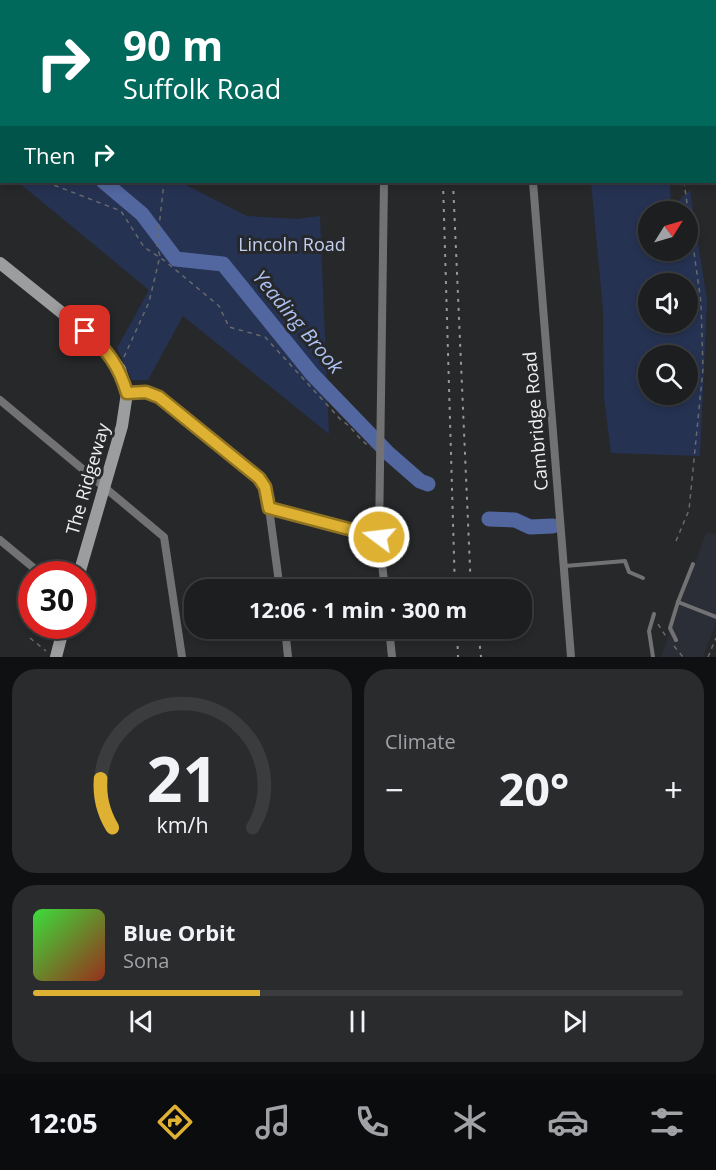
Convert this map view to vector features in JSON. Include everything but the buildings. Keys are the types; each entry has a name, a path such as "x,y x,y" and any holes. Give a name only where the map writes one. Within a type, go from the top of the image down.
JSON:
{"street":[{"path":"384,183 379,537 384,579"},
{"name":"Cambridge Road","path":"533,183 571,657"},
{"path":"0,263 102,345 120,369 127,393 146,392 159,397 259,478 265,487 279,579"},
{"name":"The Ridgeway","path":"83,561 122,426 127,393"},
{"path":"0,400 164,537 167,542 182,657"},
{"path":"269,508 379,537"},
{"path":"0,540 25,561"},
{"path":"51,654 58,639"},
{"path":"286,639 288,657"},
{"path":"390,639 392,657"}],"lane":[{"path":"565,567 625,561 629,572 643,578"},
{"path":"676,639 670,628 693,564"},
{"path":"678,602 716,617"},
{"path":"653,657 650,630 654,614"}],"path":[{"path":"49,183 121,211 144,247 160,256 219,306 229,327 265,337 341,420 353,427 360,441 373,448"},
{"path":"120,369 149,302 160,256 157,245 164,183"},
{"path":"676,541 689,510 703,369 701,302 684,183"},
{"path":"708,657 716,638"},
{"path":"31,639 51,654"}],"shaded area":[{"path":"706,533 716,534 716,622 703,657 661,657"}],"green space":[{"name":"Lincoln Road","path":"19,183 182,183 247,216 296,219 320,216 329,434 183,316 148,380 132,380 117,348 149,290"},
{"path":"591,183 670,183 671,201 638,201 638,261 698,261 698,242 707,301 700,456 611,453 604,398 603,310"},
{"path":"690,190 692,201 678,201"}],"waterway":[{"name":"Yeading Brook","path":"105,183 142,214 176,259 223,264 312,374 388,453 420,481 428,484"},
{"name":"Yeading Brook","path":"489,519 515,520 530,527 553,526"}],"railway":[{"path":"443,183 455,579"},
{"path":"453,183 471,579"},
{"path":"457,639 458,657"},
{"path":"479,639 481,657"}],"route":[{"path":"85,331 102,345 120,369 127,393 146,392 159,397 259,478 265,487 269,508 379,537"}]}
